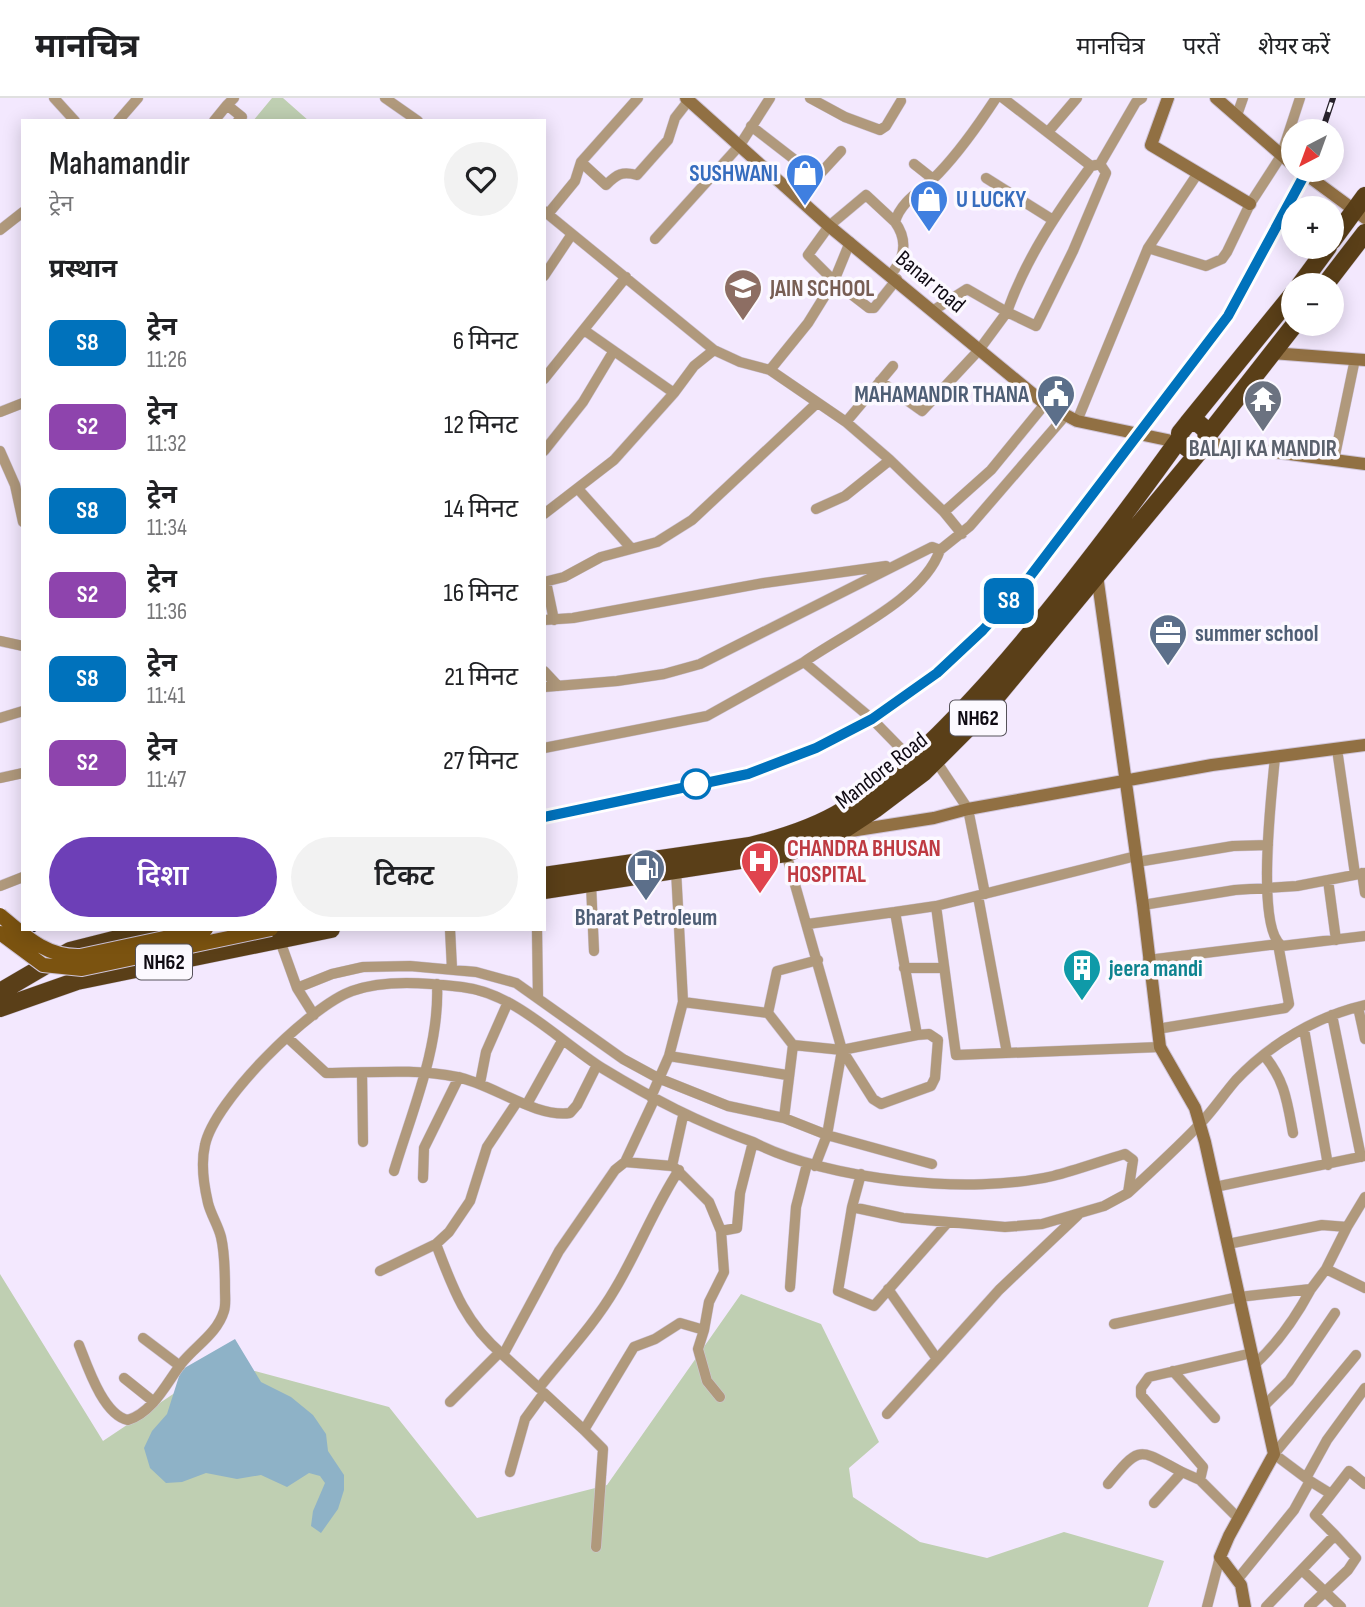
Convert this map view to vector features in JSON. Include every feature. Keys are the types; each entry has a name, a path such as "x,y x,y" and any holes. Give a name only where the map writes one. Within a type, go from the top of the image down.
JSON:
{"highway":[{"path":"1344,227 1361,208"},
{"path":"1334,273 1365,233"},
{"name":"Mandore Road","path":"546,876 750,846 780,838 843,811 878,788 924,764 947,727 1048,613 1113,530 1181,434 1281,309"},
{"name":"Mandore Road","path":"546,890 786,853 837,834 982,714 1204,443 1285,336"},
{"path":"1181,434 1203,426 1204,443"},
{"name":"NH62","path":"0,992 70,951 149,931"},
{"name":"NH62","path":"0,1008 77,981 275,934 309,931"}],"main road":[{"path":"0,915 26,938 63,957 80,956 197,931"},
{"path":"0,933 43,965 73,969 275,934"}],"street":[{"path":"53,98 73,119"},
{"path":"120,119 138,98"},
{"path":"385,98 415,119"},
{"path":"638,98 581,162 575,181 546,212 715,350 740,362 770,370 846,422 944,512 962,534"},
{"path":"655,240 740,145 770,98"},
{"path":"810,98 845,117 880,130 886,126 901,101"},
{"path":"895,222 908,200 933,179 978,125 996,98"},
{"path":"934,310 967,289 1032,326 1040,321 1106,173 1003,98"},
{"path":"1048,132 1077,98"},
{"path":"880,381 922,411 979,350 1007,312 1018,279 1053,220 1095,165 1136,102 1142,98"},
{"path":"1168,98 1151,145 1250,204"},
{"path":"1148,248 1206,266 1214,264 1227,252 1250,204 1281,156 1216,98"},
{"path":"1237,116 1243,98"},
{"path":"1293,119 1300,98"},
{"path":"581,162 606,185 617,174 637,174 668,140 675,118 687,99"},
{"name":"Banar road","path":"687,99 829,226 1045,404 1077,421 1181,434"},
{"path":"216,119 231,102 242,117 240,119"},
{"path":"751,127 817,177 841,151"},
{"path":"914,164 933,179"},
{"path":"1077,421 1148,248 1198,173"},
{"path":"986,178 1053,220"},
{"path":"1319,182 1361,208"},
{"path":"866,195 895,222 905,240 901,258 894,277 874,309 834,281 808,255 829,226 866,195"},
{"path":"0,230 21,214"},
{"path":"546,272 572,234"},
{"path":"770,370 807,323 834,281 850,242"},
{"path":"546,377 626,277"},
{"path":"584,330 674,393"},
{"path":"546,513 620,454 694,366 715,350"},
{"path":"546,448 583,402 613,352"},
{"path":"1272,353 1360,359 1334,460"},
{"path":"846,422 893,366"},
{"path":"546,582 564,577 601,557 657,542 692,520 817,403"},
{"path":"0,412 21,404"},
{"path":"944,512 991,470 1045,404"},
{"path":"546,748 707,716 804,662 884,612 912,590 937,561 940,550 962,534 1065,416"},
{"path":"1204,443 1365,464"},
{"path":"0,451 15,485 21,513"},
{"path":"816,509 845,496 890,460"},
{"path":"579,489 631,548"},
{"path":"546,687 617,681 700,664 894,565 932,547 940,550"},
{"path":"546,592 549,620 764,583 894,565"},
{"path":"1097,575 1160,1047 1182,1081 1200,1125 1274,1454 1331,1494"},
{"path":"0,641 21,646"},
{"path":"804,662 924,764 968,809 1007,1053"},
{"path":"546,673 558,686"},
{"path":"0,718 21,712"},
{"path":"837,834 1126,781 1365,745"},
{"path":"1337,749 1365,893"},
{"path":"1157,1029 1288,1007 1278,944 1272,937 1267,890 1275,757"},
{"path":"0,778 21,773"},
{"path":"808,924 936,906 1137,859 1233,846 1268,845"},
{"path":"683,1002 768,1013 793,1045 842,1050 929,1034 938,1040 935,1078 931,1086 881,1104 873,1099 842,1050 786,853"},
{"path":"450,1402 502,1354 559,1251 615,1170 625,1161 652,1098 669,1056 683,1002 676,870"},
{"path":"1143,905 1235,890 1267,890 1361,874"},
{"path":"1,882 21,877"},
{"path":"1328,880 1336,940"},
{"path":"591,884 594,951"},
{"path":"936,906 956,1055 1160,1047"},
{"path":"895,912 917,1035"},
{"path":"450,931 452,969"},
{"path":"537,931 538,998"},
{"path":"275,934 297,988 314,1015"},
{"path":"1148,960 1365,936"},
{"path":"768,1013 777,971 818,960"},
{"path":"297,988 332,974 363,967 452,969 516,983 623,1059 658,1078 728,1106 784,1118 827,1135 932,1164"},
{"path":"904,968 944,968"},
{"path":"79,1345 99,1392 122,1419 138,1416 154,1402 180,1366 208,1336 225,1310 223,1248 208,1202 204,1172 205,1144 223,1107 266,1058 333,999 355,990 393,984 438,984 474,988 496,995 597,1065 683,1116 811,1165 919,1183 984,1185 1051,1176 1125,1154 1133,1160 1128,1193"},
{"path":"394,1171 425,1072 438,1002 438,984"},
{"path":"480,1083 486,1052 508,1002"},
{"path":"852,1207 903,1218 1005,1227 1042,1224 1080,1214 1104,1206 1128,1193 1200,1125 1237,1080 1264,1055 1304,1029 1332,1015 1361,1006 1365,1039"},
{"path":"1215,1187 1363,1157 1332,1015"},
{"path":"1304,1029 1328,1165"},
{"path":"288,1038 326,1073 425,1072 459,1077 480,1083 522,1103 560,1115 570,1113 577,1105 597,1065"},
{"path":"380,1271 436,1244 463,1214 474,1192 487,1146 522,1103 562,1041"},
{"path":"784,1118 787,1074 793,1045"},
{"path":"790,1287 796,1207 811,1165 827,1135 842,1050"},
{"path":"1264,1055 1278,1073 1285,1089 1293,1133"},
{"path":"669,1056 787,1074"},
{"path":"362,1073 363,1142"},
{"path":"423,1178 424,1148 459,1077"},
{"path":"510,1472 525,1419 541,1390 605,1305 662,1195 675,1168 683,1116"},
{"path":"721,1231 737,1228 740,1193 753,1142"},
{"path":"625,1161 675,1168 709,1202 721,1231 724,1272 709,1303 698,1345 707,1381 720,1397"},
{"path":"861,1174 852,1207 838,1291 871,1307 948,1222"},
{"path":"1200,1480 1203,1467 1141,1395 1141,1388 1149,1377 1254,1358 1272,1348 1326,1269 1365,1197"},
{"path":"887,1414 964,1332 999,1290 1080,1214"},
{"path":"1228,1244 1322,1225 1347,1227"},
{"path":"436,1244 459,1303 472,1324 603,1449 596,1547"},
{"path":"1326,1269 1365,1288"},
{"path":"888,1289 937,1359"},
{"path":"1114,1324 1239,1297 1311,1289"},
{"path":"1264,1407 1289,1381 1335,1313"},
{"path":"584,1430 634,1347 655,1339 680,1323 704,1330"},
{"path":"143,1338 180,1366"},
{"path":"1207,1607 1220,1557 1238,1518 1274,1454 1356,1355"},
{"path":"1173,1371 1215,1418"},
{"path":"124,1378 154,1402"},
{"path":"1237,1580 1294,1510 1327,1440 1365,1388"},
{"path":"1108,1484 1129,1458 1144,1453 1200,1480 1238,1518"},
{"path":"1309,1607 1348,1570 1356,1558 1315,1515 1349,1471 1365,1484"},
{"path":"1154,1503 1182,1472"},
{"path":"1266,1607 1335,1535"},
{"path":"1220,1557 1237,1580 1245,1607"},
{"path":"1302,1570 1341,1607"}],"green space":[{"path":"272,98 283,98 307,119 255,119"},
{"path":"0,1274 103,1441 221,1362 389,1407 477,1518 607,1485 741,1294 821,1324 879,1442 849,1468 853,1497 920,1542 987,1558 1064,1532 1164,1561 1148,1607 0,1607"}],"water":[{"path":"235,1339 261,1382 291,1397 313,1415 326,1434 328,1451 344,1475 344,1490 338,1509 321,1533 311,1526 313,1511 325,1483 320,1476 309,1473 287,1487 261,1475 237,1479 206,1473 182,1482 166,1483 150,1468 144,1448 152,1431 167,1414 181,1370"}],"railway":[{"path":"1326,119 1333,98"},
{"path":"546,817 748,774 816,748 872,719 937,673 983,630 1022,587 1228,316 1301,182"},
{"path":"0,937 26,931"}],"train":[{"name":"S8","path":"546,817 748,774 816,748 872,719 937,673 983,630 1022,587 1228,316 1302,182"}],"place":[{"name":"SUSHWANI","path":"805,207"},
{"name":"U LUCKY","path":"929,233"},
{"name":"JAIN SCHOOL","path":"743,322"},
{"name":"MAHAMANDIR THANA","path":"1056,428"},
{"name":"BALAJI KA MANDIR","path":"1263,433"},
{"name":"summer school","path":"1168,667"},
{"name":"CHANDRA BHUSAN HOSPITAL","path":"760,895"},
{"name":"Bharat Petroleum","path":"646,902"},
{"name":"jeera mandi","path":"1082,1002"}]}
